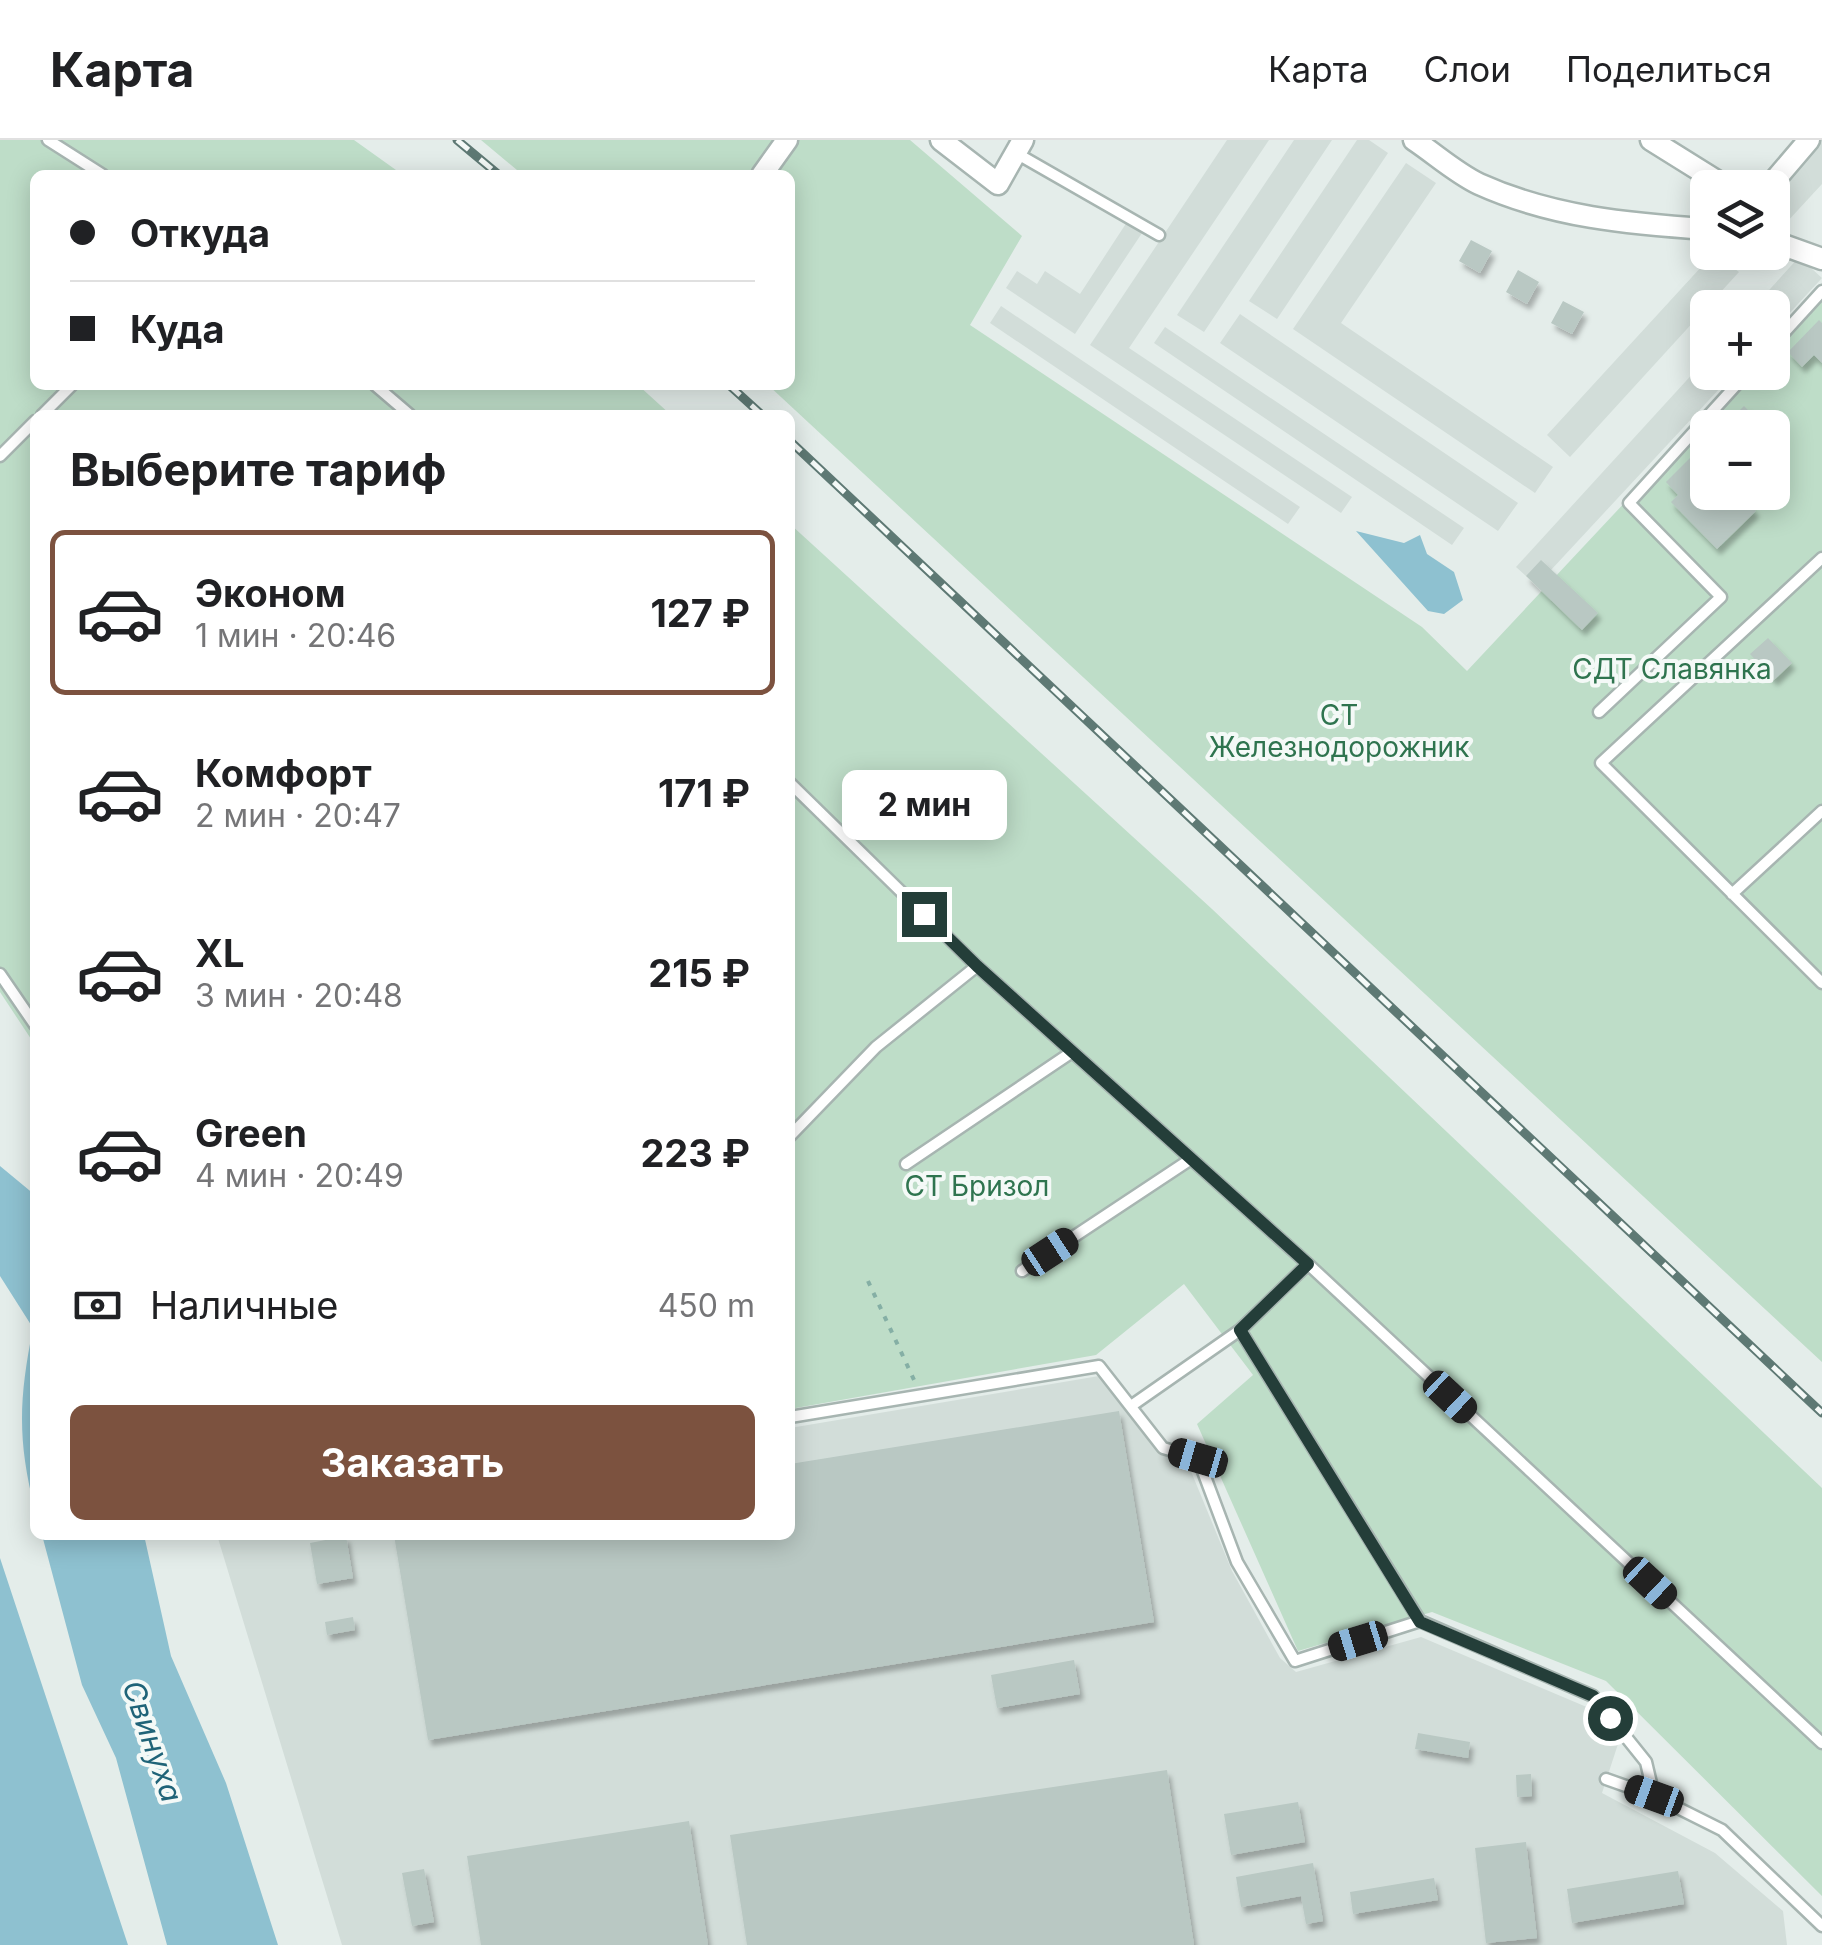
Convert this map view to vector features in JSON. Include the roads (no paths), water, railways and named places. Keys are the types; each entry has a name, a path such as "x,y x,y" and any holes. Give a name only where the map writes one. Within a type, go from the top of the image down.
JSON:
{"street":[{"path":"766,170 787,140"},
{"path":"941,140 998,184 1019,146"},
{"path":"1414,140 1476,183 1542,206 1617,223 1690,228"},
{"path":"1651,140 1699,170"},
{"path":"1783,170 1809,140"},
{"path":"1790,248 1822,260"}],"lane":[{"path":"48,140 95,170"},
{"path":"1019,146 1159,235"},
{"path":"1790,326 1822,291"},
{"path":"47,410 67,390"},
{"path":"381,390 404,410"},
{"path":"1599,712 1721,597 1629,503 1732,390"},
{"path":"0,456 30,427"},
{"path":"1822,558 1601,762 1822,983"},
{"path":"795,788 977,966 1308,1264 1822,1742"},
{"path":"1732,894 1822,811"},
{"path":"795,1131 876,1047 977,966"},
{"path":"0,974 30,1018"},
{"path":"906,1164 1072,1052"},
{"path":"1022,1270 1191,1159"},
{"path":"1131,1406 1240,1330 1308,1264"},
{"path":"1240,1330 1420,1622 1593,1696 1646,1762 1654,1796"},
{"path":"795,1416 1098,1366 1163,1448 1198,1458 1237,1562 1296,1661 1420,1622"},
{"path":"1606,1779 1654,1796 1722,1830 1822,1926"}],"water":[{"path":"1356,531 1404,543 1420,535 1427,554 1454,572 1463,600 1444,614 1428,611"},
{"path":"0,1166 30,1191 30,1323 0,1276"},
{"path":"30,1346 30,1486 22,1419"},
{"name":"Свинуха","path":"43,1540 145,1540 171,1656 226,1783 278,1945 167,1945 116,1758 82,1685"},
{"path":"0,1558 128,1945 0,1945"}],"railway":[{"path":"457,140 493,170"},
{"path":"734,390 756,410"},
{"path":"795,446 1822,1413"}],"park label":[{"name":"СДТ Славянка","path":"1672,669"},
{"name":"СТ Железнодорожник","path":"1339,731"},
{"name":"СТ Бризол","path":"977,1186"}]}
